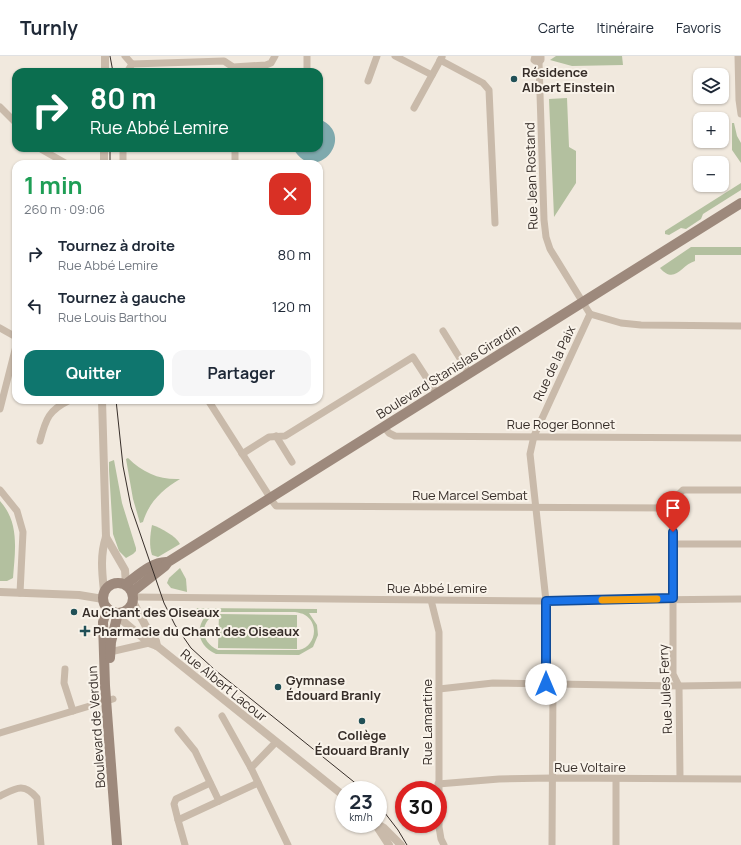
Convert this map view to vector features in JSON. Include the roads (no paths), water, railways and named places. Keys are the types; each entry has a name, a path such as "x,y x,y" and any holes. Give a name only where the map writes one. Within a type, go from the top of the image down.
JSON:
{"main road":[{"name":"Boulevard Stanislas Girardin","path":"131,594 148,568 163,562 168,562 741,203"},
{"path":"120,582 131,594 128,610 119,613 112,612 104,599 108,586 114,583 120,582"},
{"name":"Boulevard de Verdun","path":"104,599 103,622 117,845"},
{"name":"Boulevard de Verdun","path":"119,613 111,642 109,699 124,845"}],"street":[{"path":"124,56 132,64 224,61 232,68"},
{"path":"241,68 266,65 271,63 275,56"},
{"path":"307,56 307,68"},
{"path":"368,81 377,56"},
{"path":"395,56 432,75"},
{"path":"738,56 739,100 741,114"},
{"path":"104,57 104,68"},
{"name":"Rue Jean Rostand","path":"538,57 544,220 546,237 552,253 583,302"},
{"path":"414,108 441,58 483,83 489,90 495,223"},
{"path":"130,68 132,64"},
{"path":"0,107 12,119"},
{"path":"46,152 60,160"},
{"path":"583,302 590,314 621,323 641,325 741,326"},
{"name":"Rue de la Paix","path":"552,845 550,684 546,601 530,454 534,436 590,314"},
{"path":"0,328 12,335"},
{"path":"443,331 470,373"},
{"path":"241,452 269,437 284,436 413,357 437,394"},
{"path":"0,409 12,362"},
{"path":"40,441 46,422 51,413 61,404"},
{"path":"0,592 79,595 104,599 101,571 102,548 106,537 102,404"},
{"path":"211,404 270,498"},
{"name":"Rue Roger Bonnet","path":"384,426 389,433 394,436 741,438"},
{"path":"276,436 292,462"},
{"path":"0,490 17,511 23,532 20,593"},
{"path":"673,508 673,500 683,490 741,490"},
{"name":"Rue Marcel Sembat","path":"270,498 276,506 673,508"},
{"name":"Rue Jules Ferry","path":"673,508 673,674 680,686 680,778"},
{"name":"Rue Albert Lacour","path":"106,537 126,570 131,594 150,634 156,641 153,645"},
{"path":"673,544 741,544"},
{"name":"Rue Abbé Lemire","path":"131,594 330,599 546,601 673,598 741,599"},
{"name":"Rue Lamartine","path":"431,600 439,632 438,781"},
{"name":"Rue Albert Lacour","path":"119,613 123,622 335,789"},
{"path":"110,652 153,645"},
{"path":"65,669 64,683 73,711"},
{"path":"439,689 493,683 680,686 741,685"},
{"path":"0,733 109,699"},
{"name":"Rue Albert Lacour","path":"222,716 251,768 288,845"},
{"path":"178,730 195,751 219,801"},
{"path":"251,768 276,742"},
{"name":"Rue Voltaire","path":"447,783 499,779 552,778 616,780 680,778 741,779"},
{"path":"616,780 616,845"},
{"path":"178,820 258,783"},
{"path":"184,845 174,804 176,799 210,784"},
{"path":"0,796 21,788 28,789 37,798 41,845"},
{"path":"387,831 401,845"},
{"path":"382,833 389,845"},
{"name":"Rue Lamartine","path":"440,833 442,845"}],"water":[{"path":"323,122 330,126 335,136 334,146 329,154 322,160 302,159 296,152 323,152"}],"tram line":[{"path":"110,56 112,68"},
{"path":"110,152 110,160"},
{"path":"116,404 123,466 131,507 164,603 175,625 191,648 215,670 353,781"},
{"path":"387,816 407,845"}],"place":[{"name":"Résidence Albert Einstein","path":"514,79"},
{"name":"Au Chant des Oiseaux","path":"74,612"},
{"name":"Pharmacie du Chant des Oiseaux","path":"85,631"},
{"name":"Gymnase Édouard Branly","path":"278,687"},
{"name":"Collège Édouard Branly","path":"362,721"}]}
